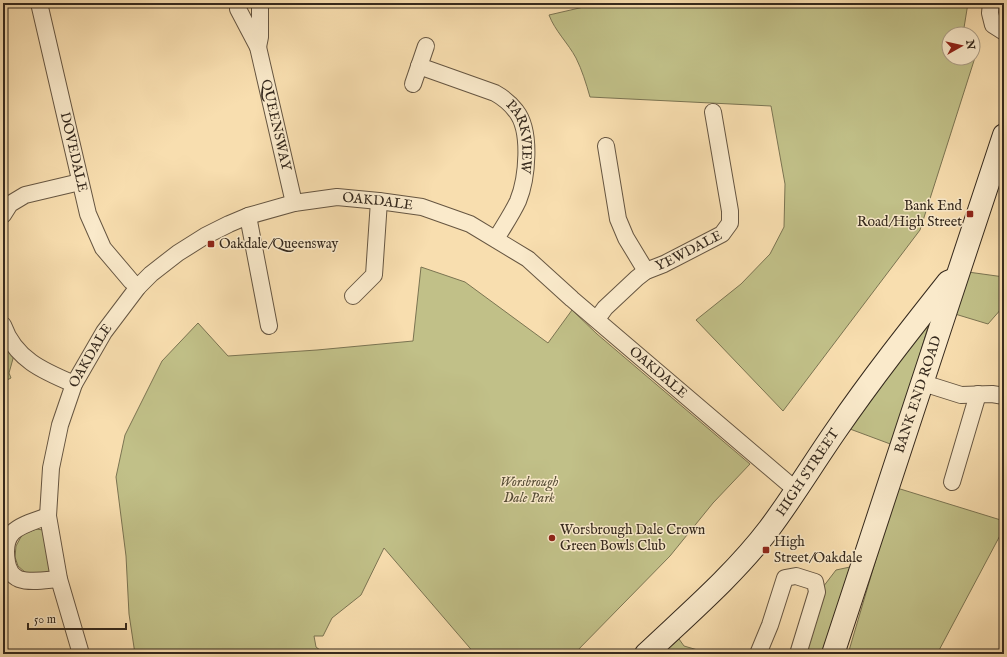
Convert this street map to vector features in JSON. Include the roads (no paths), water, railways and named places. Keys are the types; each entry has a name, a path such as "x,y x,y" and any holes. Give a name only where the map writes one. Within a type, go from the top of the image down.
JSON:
{"street":[{"name":"DOVEDALE","path":"39,3 88,214 103,248 131,281 138,287"},
{"name":"QUEENSWAY","path":"235,6 248,11 260,3"},
{"name":"QUEENSWAY","path":"258,47 260,37 260,3"},
{"path":"991,3 990,13 993,25 1004,32"},
{"name":"QUEENSWAY","path":"235,6 258,47 294,203"},
{"path":"413,84 426,46"},
{"name":"PARKVIEW","path":"419,66 495,94 506,100 518,112 525,129 527,155 524,176 518,201 496,239"},
{"name":"YEWDALE","path":"596,319 605,308 646,271 664,264 722,234 730,223 730,211 713,112"},
{"name":"BANK END ROAD","path":"833,654 1004,135"},
{"path":"606,146 618,219 626,238 646,271"},
{"path":"3,215 10,204 25,195 80,182"},
{"name":"OAKDALE","path":"81,654 59,580 48,516 51,468 60,425 74,384 104,332 138,287 178,253 205,236 248,216 294,203 337,197 379,201 422,207 470,224 528,259 796,490"},
{"path":"353,296 374,275 379,201"},
{"path":"248,216 269,326"},
{"name":"HIGH STREET","path":"646,654 706,597 747,555 796,490 880,369 948,282 956,279"},
{"path":"3,325 18,352 36,367 74,384"},
{"path":"923,383 961,395 992,394 1004,396"},
{"path":"952,482 978,394"},
{"path":"48,516 20,527 11,533 7,540 5,551 7,565 12,574 18,579 28,581 59,580"},
{"path":"758,654 770,625 785,578 796,576 815,582 817,592 798,654"}],"place":[{"name":"Bank End Road/High Street","path":"970,214"},
{"name":"Oakdale/Queensway","path":"211,244"},
{"name":"Worsbrough Dale Crown Green Bowls Club","path":"552,538"},
{"name":"High Street/Oakdale","path":"766,550"}],"park label":[{"name":"Worsbrough Dale Park","path":"529,490"}]}
